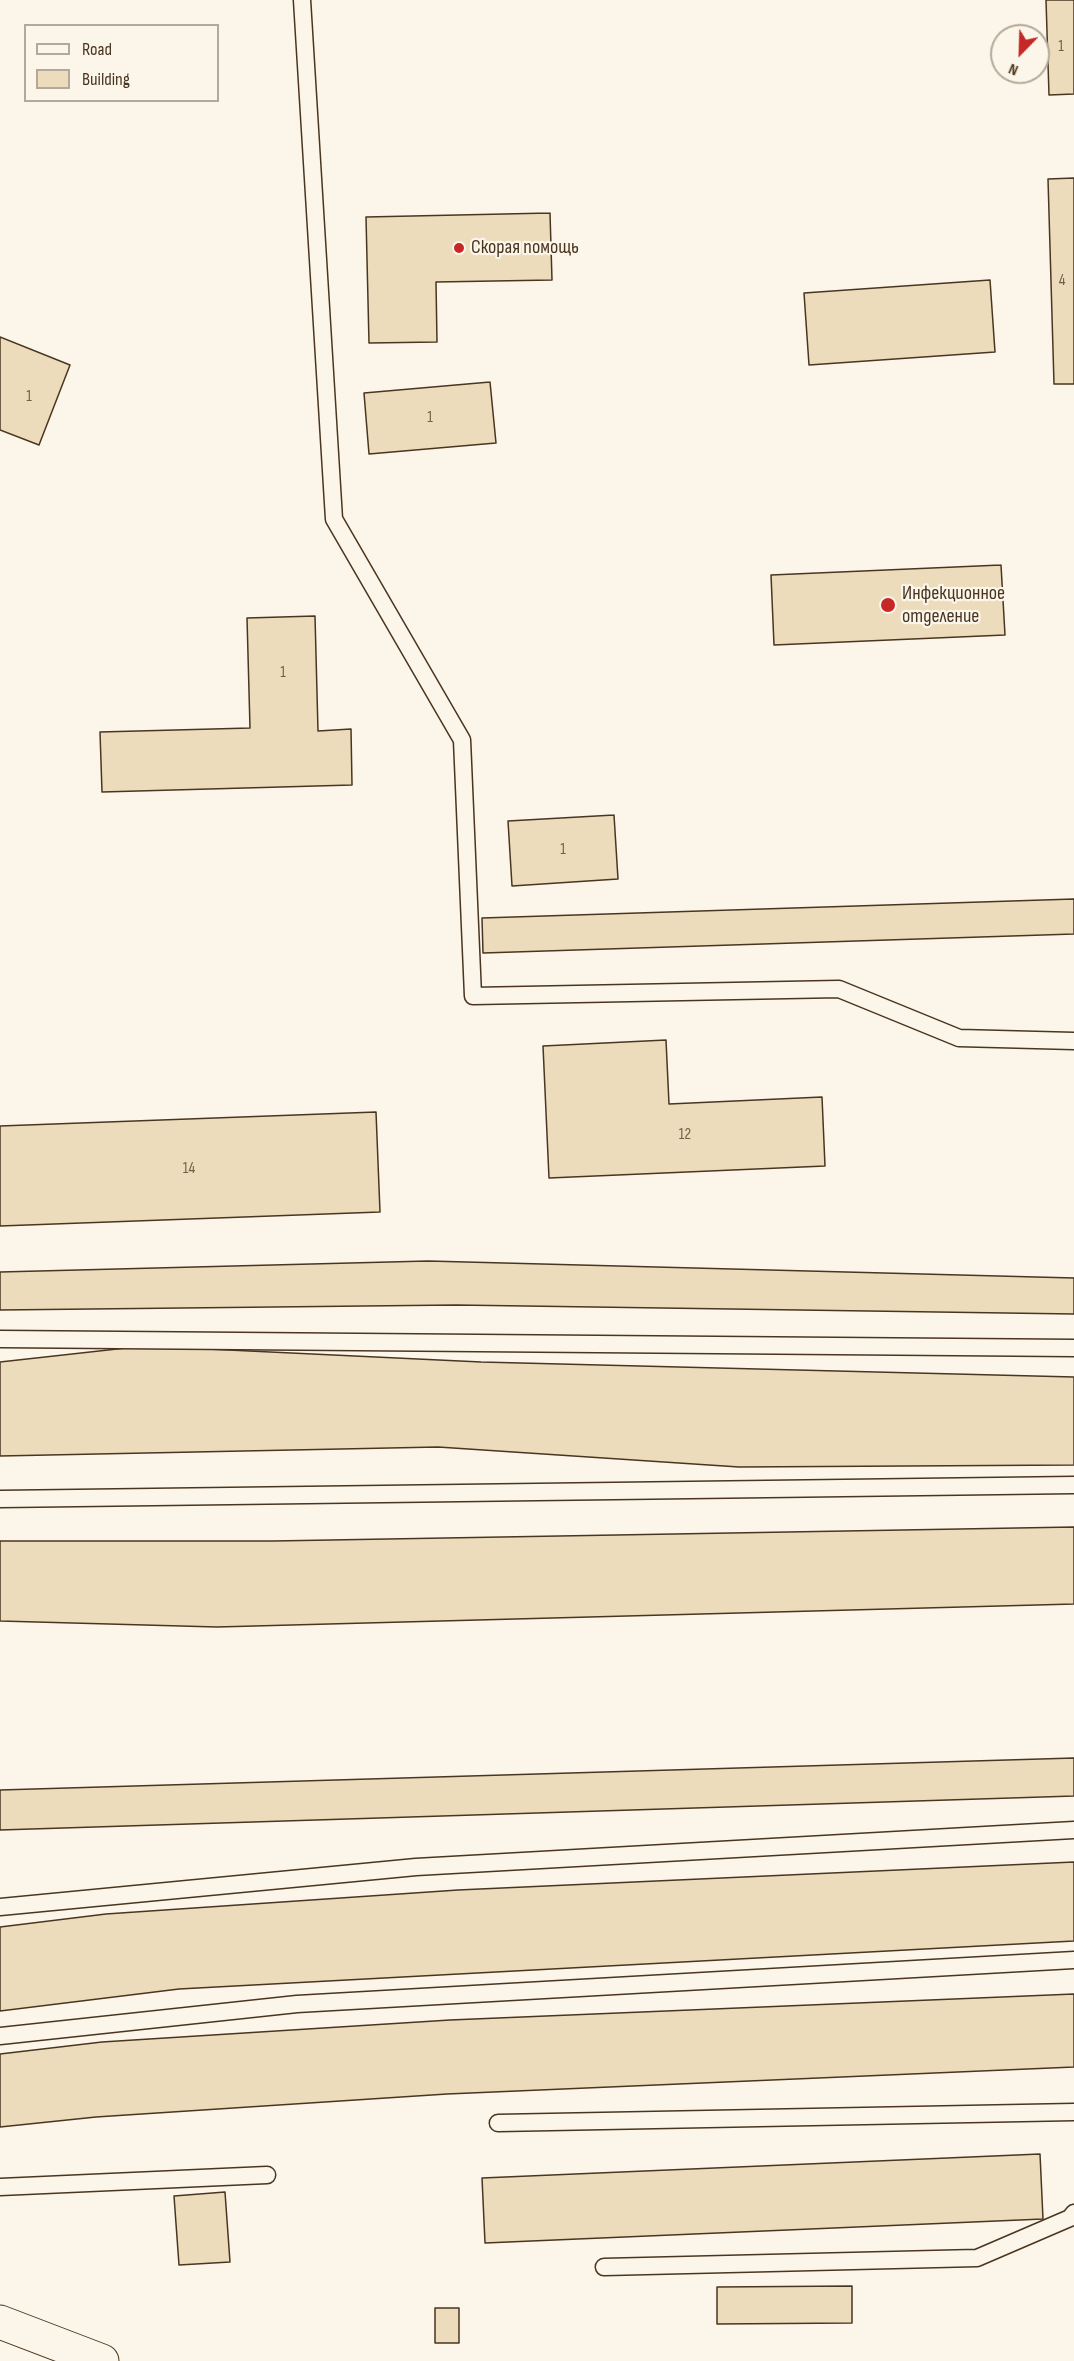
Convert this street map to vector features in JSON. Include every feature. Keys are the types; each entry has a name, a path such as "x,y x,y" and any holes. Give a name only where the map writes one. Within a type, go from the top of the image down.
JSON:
{"street":[{"path":"0,2322 102,2361"}],"lane":[{"path":"302,0 334,519 462,740 473,996 839,989 959,1038 1074,1041"},
{"path":"0,1339 1074,1348"},
{"path":"0,1499 1074,1485"},
{"path":"0,1907 416,1867 1074,1830"},
{"path":"0,2036 297,2004 1074,1960"},
{"path":"498,2123 1074,2112"},
{"path":"0,2187 267,2175"},
{"path":"604,2266 977,2258 1070,2218 1074,2213"}],"building":[{"path":"1046,0 1074,0 1074,94 1049,95 1050,24 1047,24"},
{"path":"1074,178 1074,384 1054,384 1048,179"},
{"name":"Скорая помощь","path":"550,213 552,280 436,282 437,342 369,343 366,217"},
{"path":"990,280 995,352 809,365 804,293"},
{"path":"0,337 70,365 39,445 0,430"},
{"path":"490,382 496,443 369,454 364,393"},
{"name":"Инфекционное отделение","path":"1001,565 1005,635 774,645 771,575"},
{"path":"315,616 318,731 351,729 352,785 102,792 100,732 250,728 247,618"},
{"path":"614,815 618,879 512,886 508,821"},
{"path":"1074,899 1074,934 483,953 482,918"},
{"path":"666,1040 669,1104 822,1097 825,1166 549,1178 543,1046"},
{"path":"376,1112 380,1212 0,1226 0,1126"},
{"path":"428,1261 1074,1278 1074,1314 456,1305 0,1310 0,1272"},
{"path":"144,1346 481,1362 1074,1377 1074,1465 739,1467 438,1447 0,1456 0,1362"},
{"path":"1074,1527 1074,1604 217,1627 0,1621 0,1541 273,1541"},
{"path":"1074,1758 1074,1796 0,1830 0,1790"},
{"path":"1074,1862 1074,1941 179,1989 0,2011 0,1927 106,1914 458,1890"},
{"path":"1074,1994 1074,2067 447,2094 96,2117 0,2127 0,2054 102,2042 450,2020"},
{"path":"1040,2154 1043,2219 485,2243 482,2178"},
{"path":"225,2192 230,2262 179,2265 174,2196"},
{"path":"852,2286 852,2323 717,2324 717,2287"},
{"path":"435,2308 459,2308 459,2343 435,2343"}],"place":[{"name":"Скорая помощь","path":"459,248"},
{"name":"Инфекционное отделение","path":"888,605"}]}
